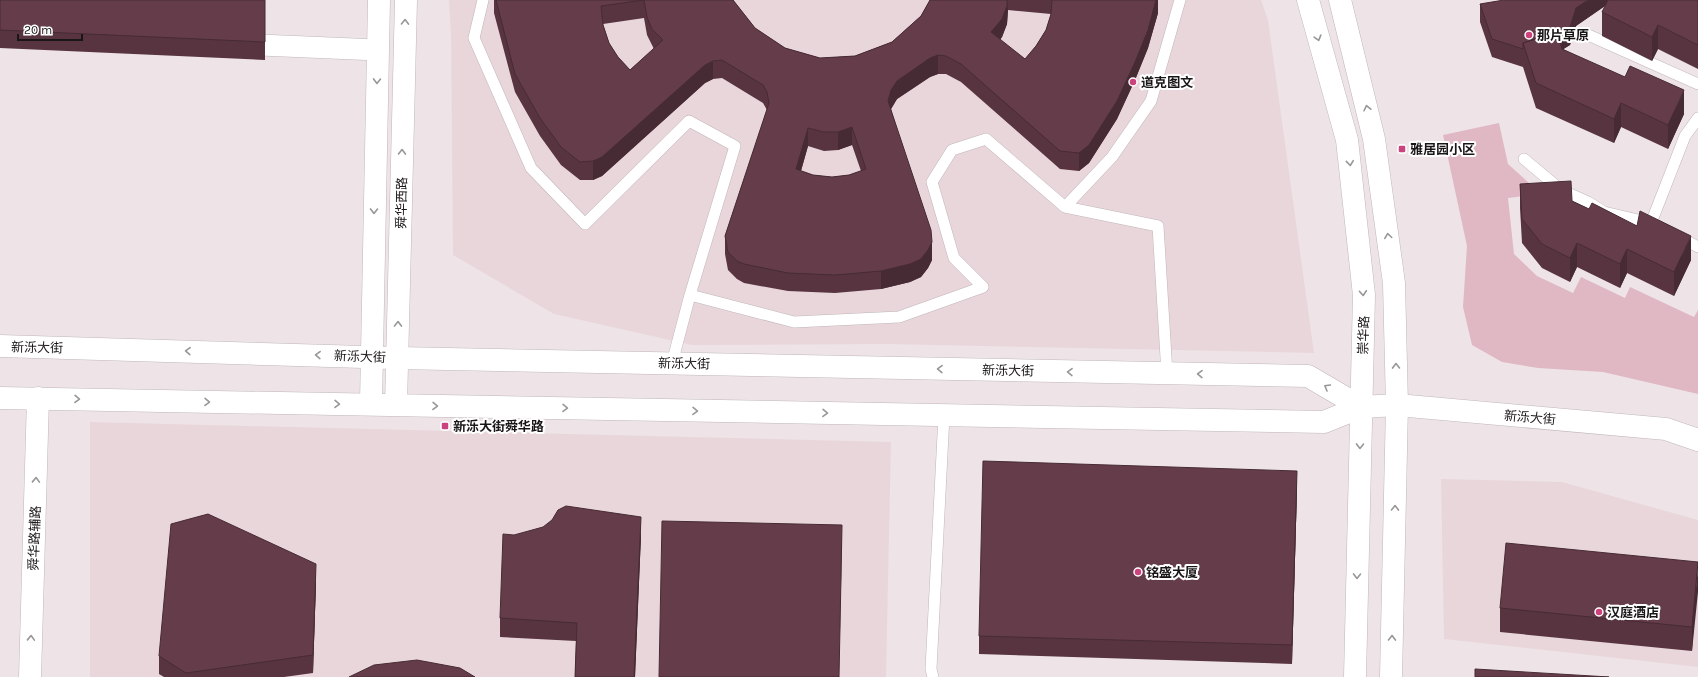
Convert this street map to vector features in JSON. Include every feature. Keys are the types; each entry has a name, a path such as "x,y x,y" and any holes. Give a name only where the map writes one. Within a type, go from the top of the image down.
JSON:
{"main road":[{"name":"舜华西路","path":"371,404 379,0"},
{"name":"舜华西路","path":"396,405 406,0"},
{"name":"崇华路","path":"1308,0 1347,140 1364,296 1360,407 1355,677"},
{"path":"1340,0 1374,139 1394,283 1397,405 1391,677"},
{"name":"新泺大街","path":"0,346 398,358 1308,376 1360,407"},
{"name":"新泺大街","path":"0,398 1324,422 1360,407 1397,405 1666,429 1698,440"},
{"name":"舜华路辅路","path":"30,677 38,398"}],"street":[{"path":"215,43 378,50"}],"lane":[{"path":"483,0 474,38 531,168 585,224 689,121 735,146 690,295 672,363"},
{"path":"1065,207 1112,157 1151,101 1180,0"},
{"path":"1586,34 1698,84"},
{"path":"1651,223 1685,136 1698,118"},
{"path":"690,295 794,322 899,317 983,287 954,258 932,182 952,150 986,139 1065,207 1158,226 1167,374"},
{"path":"1524,158 1561,190 1588,202 1604,212 1651,223 1698,246"},
{"path":"934,677 931,669 944,415"}],"shaded area":[{"path":"449,0 1261,0 1268,20 1314,353 886,344 692,345 554,314 453,255 451,34"},
{"path":"1499,123 1508,164 1541,194 1508,198 1514,254 1537,276 1573,293 1581,277 1625,298 1630,287 1694,317 1698,310 1698,394 1603,372 1538,368 1502,362 1472,345 1463,307 1467,246 1443,135"},
{"path":"90,422 891,442 886,677 90,677"},
{"path":"1441,479 1562,482 1698,520 1698,667 1444,639"}],"building":[{"path":"0,0 265,0 265,42 0,30"},
{"path":"496,0 644,0 733,0 755,28 785,48 820,58 855,56 892,42 921,16 930,0 1007,0 1007,6 1002,19 991,32 1025,59 1036,46 1046,30 1051,14 1052,0 1156,0 1148,30 1117,101 1089,145 1079,153 1060,151 961,64 946,56 938,55 930,58 897,81 891,90 888,101 931,230 932,242 921,259 910,264 881,271 835,275 788,273 744,264 737,261 728,252 725,236 769,103 767,92 763,85 722,60 713,61 705,65 602,157 593,161 580,162 561,147 540,118 515,74","holes":["644,0 647,17 652,29 663,40 630,70 618,57 609,43 603,25 601,6","852,127 866,169 849,175 832,177 813,175 796,169 808,128 824,132 838,132"]},
{"path":"1504,0 1588,0 1576,8 1570,27 1558,34 1557,32 1523,43 1523,49 1492,39 1480,4"},
{"path":"1608,0 1698,0 1698,45 1658,25 1652,37 1602,12"},
{"path":"1557,32 1562,49 1625,77 1630,66 1684,90 1668,125 1621,103 1614,119 1536,83 1523,43"},
{"path":"1571,181 1572,201 1589,209 1592,203 1637,226 1640,211 1691,236 1674,272 1627,249 1620,264 1577,243 1570,258 1542,244 1522,219 1520,184"},
{"name":"铭盛大厦","path":"983,461 1297,471 1292,645 979,636"},
{"path":"566,506 641,517 634,677 575,677 577,623 500,618 503,534 514,535 543,527 552,520 558,510"},
{"path":"208,514 316,564 313,655 186,673 159,656 171,524"},
{"path":"662,521 842,525 839,677 659,677"},
{"name":"汉庭酒店","path":"1506,543 1698,562 1692,627 1500,608"},
{"path":"417,660 460,668 475,677 349,677 374,665"},
{"path":"1475,669 1609,677 1475,677"}],"place":[{"name":"那片草原","path":"1529,35"},
{"name":"道克图文","path":"1133,82"},
{"name":"雅居园小区","path":"1402,149"},
{"name":"新泺大街舜华路","path":"445,426"},
{"name":"铭盛大厦","path":"1138,572"},
{"name":"汉庭酒店","path":"1599,612"}]}
